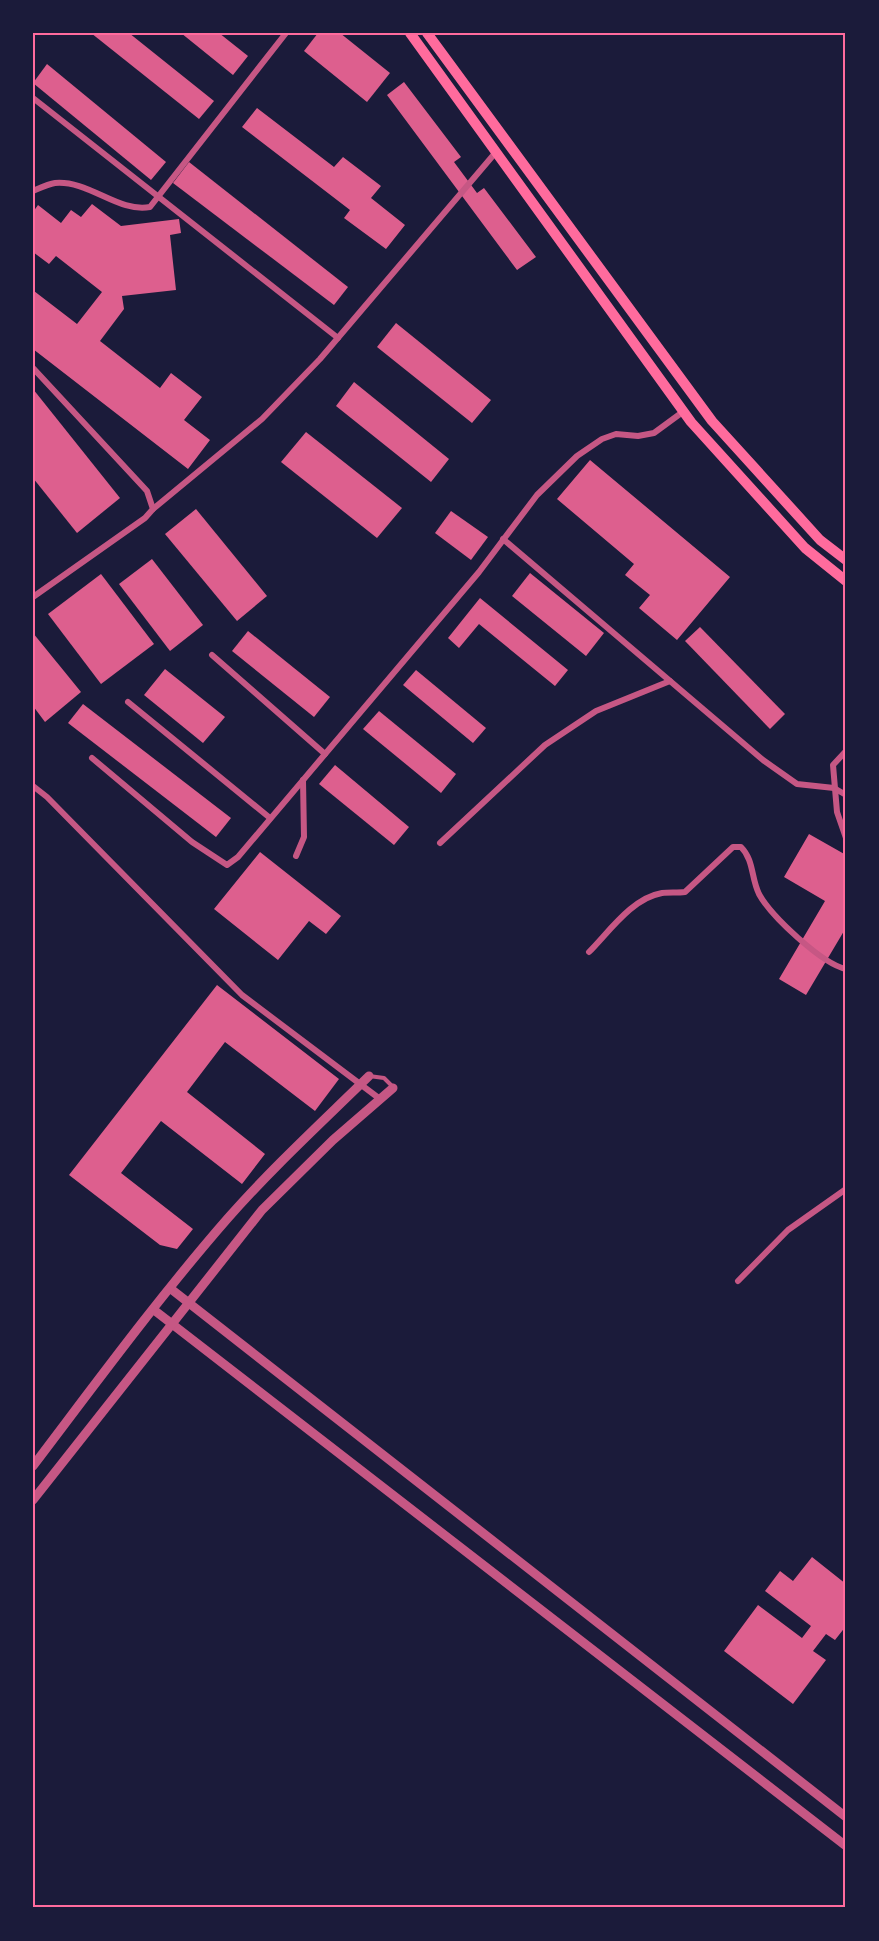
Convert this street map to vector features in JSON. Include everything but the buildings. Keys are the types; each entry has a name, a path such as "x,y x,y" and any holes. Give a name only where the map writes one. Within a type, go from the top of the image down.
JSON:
{"main road":[{"path":"410,33 684,411 805,548 846,581"},
{"path":"428,33 712,421 820,540 846,560"}],"street":[{"path":"33,191 56,183 92,191 139,210 150,207 286,33"},
{"path":"33,98 338,338"},
{"path":"33,597 144,518 262,419 338,338 496,152"},
{"path":"33,368 147,491 153,509"},
{"path":"92,758 192,842 227,865 303,780 479,572 537,495 577,456 602,439 616,434 638,436 654,433 684,411"},
{"path":"503,539 763,760 798,784 834,788 846,795"},
{"path":"212,655 325,754"},
{"path":"440,843 545,746 596,711 670,681"},
{"path":"128,702 270,818"},
{"path":"846,751 833,765 837,812 846,837"},
{"path":"296,856 304,837 303,780"},
{"path":"33,786 56,805 242,995 380,1099"},
{"path":"589,952 629,911 661,893 685,892 732,846 741,847 749,855 759,893 776,916 825,958 846,969"},
{"path":"33,1466 154,1310 258,1185 369,1076"},
{"path":"33,1500 262,1210 333,1140 393,1088"},
{"path":"738,1281 788,1230 846,1189"},
{"path":"171,1289 846,1817"},
{"path":"154,1310 846,1846"}],"lane":[{"path":"369,1076 384,1078 393,1088"}]}
